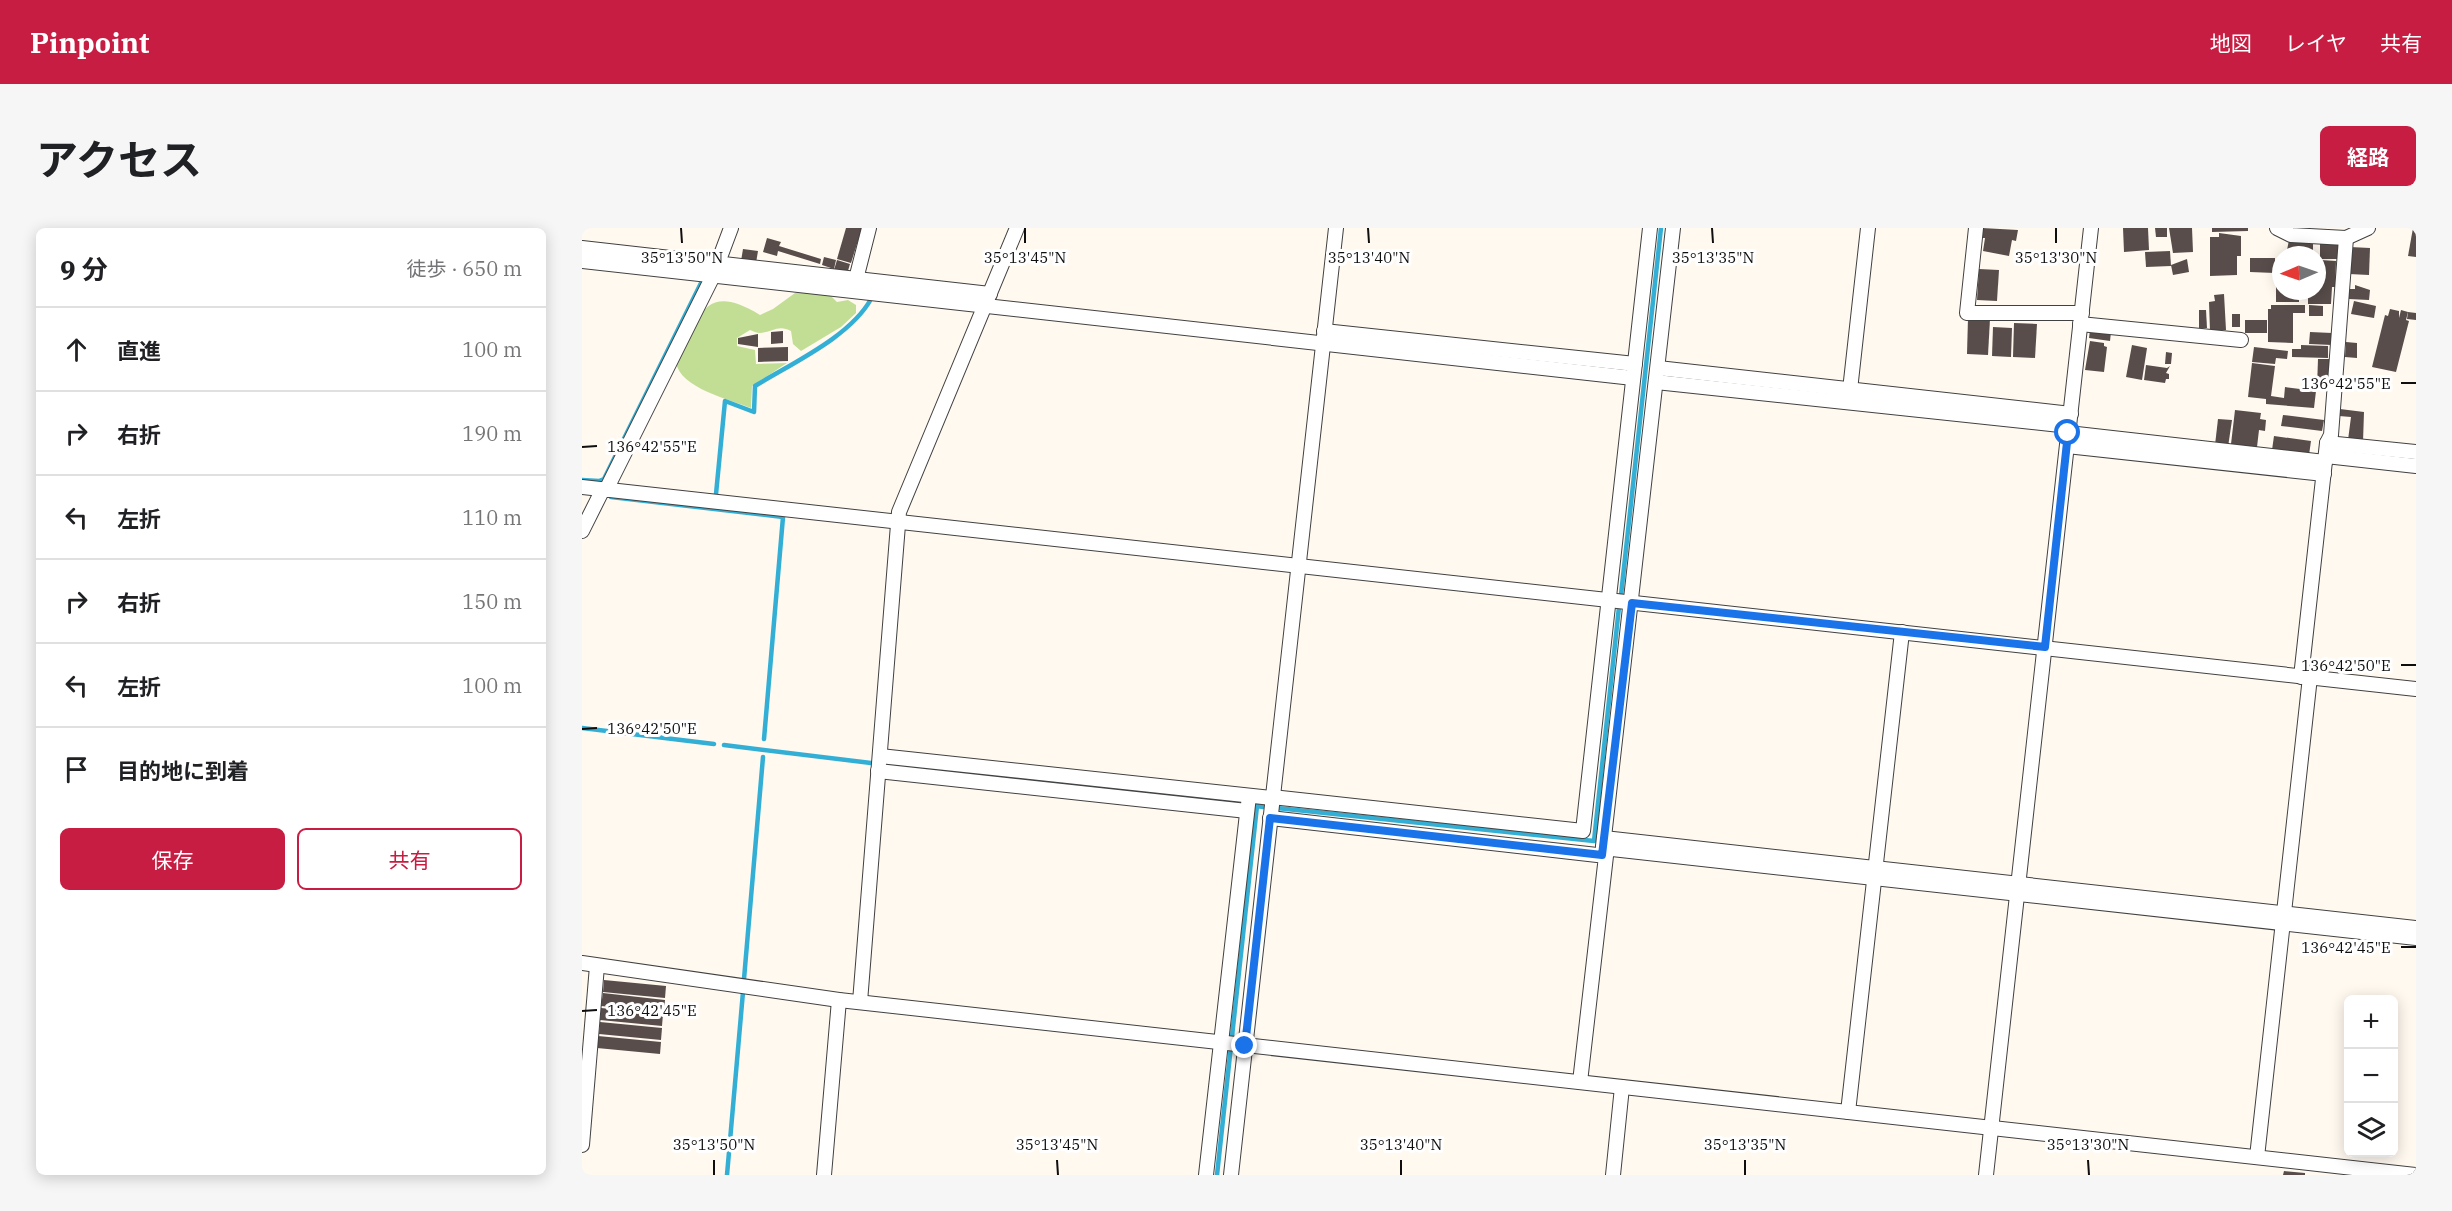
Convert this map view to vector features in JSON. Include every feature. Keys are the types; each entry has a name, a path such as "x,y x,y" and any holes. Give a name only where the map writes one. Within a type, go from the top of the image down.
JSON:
{"street":[{"path":"582,531 715,269 731,228"},
{"path":"855,285 869,228"},
{"path":"860,1002 899,512 1017,228"},
{"path":"1206,1175 1232,1044 1270,818 1336,228"},
{"path":"880,756 1583,831 1650,228"},
{"path":"1580,1082 1606,856 1603,847 1673,228"},
{"path":"1850,390 1868,228"},
{"path":"1976,228 1967,313 2081,318 2241,340"},
{"path":"1986,1175 2091,228"},
{"path":"2277,228 2291,235 2346,238 2368,228"},
{"path":"2257,1157 2283,918 2325,459 2331,435 2346,238"},
{"path":"582,248 715,269 1634,371"},
{"path":"582,261 715,269"},
{"path":"1657,375 1850,390 2069,430"},
{"path":"1657,375 2069,430 2325,459 2416,466"},
{"path":"2325,459 2416,452"},
{"path":"582,487 2416,689"},
{"path":"1848,1112 1902,632"},
{"path":"878,771 1247,811"},
{"path":"1231,1175 1232,1044 1249,796"},
{"path":"1270,818 1875,873 2283,918 2416,928"},
{"path":"2283,918 2416,938"},
{"path":"582,963 839,1000 2416,1175"},
{"path":"582,1145 597,966"},
{"path":"824,1175 839,1000"},
{"path":"1613,1175 1622,1087"}],"green space":[{"path":"818,292 831,296 837,302 848,300 856,305 856,313 841,327 801,351 793,344 791,331 783,328 760,333 750,330 737,338 737,346 755,350 756,364 787,363 752,386 751,408 707,392 686,379 679,371 676,362 691,331 705,309 714,303 726,301 741,305 760,315 773,309 795,293"}],"building":[{"path":"846,228 862,228 851,263 837,259"},
{"path":"1982,228 2018,230 2016,241 2012,240 2009,256 1983,251 1985,238 1981,238"},
{"path":"2123,228 2148,228 2149,250 2124,252"},
{"path":"2155,228 2167,228 2167,237 2156,237"},
{"path":"2169,228 2192,228 2193,252 2173,253"},
{"path":"2212,228 2248,228 2248,231 2212,232"},
{"path":"2413,228 2416,228 2416,257 2408,256"},
{"path":"2219,233 2241,236 2241,256 2237,256 2237,275 2210,276 2210,237 2219,237"},
{"path":"767,238 781,242 779,246 821,259 820,264 778,251 777,256 763,252"},
{"path":"2289,240 2313,240 2313,246 2288,246"},
{"path":"2320,241 2341,241 2341,259 2326,259 2326,246 2320,246"},
{"path":"2350,247 2370,248 2369,275 2349,274"},
{"path":"743,249 758,251 756,263 741,261"},
{"path":"2170,251 2171,266 2146,267 2145,252"},
{"path":"824,257 836,260 834,269 822,265"},
{"path":"1019,258 1025,259 1024,265 1018,264"},
{"path":"2250,258 2272,258 2272,273 2250,272"},
{"path":"2187,259 2189,272 2173,275 2171,265"},
{"path":"837,260 850,264 847,274 834,270"},
{"path":"2326,260 2336,261 2335,287 2332,287 2331,304 2308,304 2308,300 2326,300"},
{"path":"1979,269 1999,270 1997,301 1977,300"},
{"path":"2355,285 2370,290 2369,300 2349,299 2349,289 2355,289"},
{"path":"2224,294 2226,330 2210,331 2209,302 2215,301 2214,295"},
{"path":"2276,300 2299,300 2299,302 2276,302"},
{"path":"2354,301 2376,306 2374,318 2351,314"},
{"path":"2271,305 2305,305 2305,313 2293,313 2293,343 2268,342 2268,309 2271,309"},
{"path":"2309,305 2323,306 2323,316 2309,316"},
{"path":"2390,309 2399,311 2399,318 2401,310 2408,312 2406,320 2409,321 2396,372 2372,367 2385,315 2388,316"},
{"path":"2199,310 2206,310 2207,328 2199,329"},
{"path":"2408,312 2416,313 2416,320 2407,319"},
{"path":"2232,314 2240,314 2240,327 2232,327"},
{"path":"1968,318 1990,319 1988,355 1967,354"},
{"path":"2245,320 2267,320 2267,333 2245,333"},
{"path":"2014,323 2037,324 2035,358 2013,357"},
{"path":"1993,327 2012,328 2011,357 1992,356"},
{"path":"2090,330 2111,332 2110,341 2089,338"},
{"path":"783,331 783,343 771,344 771,332"},
{"path":"2310,332 2332,333 2332,345 2309,344"},
{"path":"758,334 758,347 738,344 738,338"},
{"path":"2090,341 2104,343 2107,347 2104,372 2085,370"},
{"path":"2346,342 2357,343 2357,358 2345,357"},
{"path":"2132,345 2147,348 2142,380 2126,377"},
{"path":"2301,345 2328,346 2328,358 2292,357 2292,349 2301,349"},
{"path":"788,347 788,361 758,362 758,348"},
{"path":"2254,347 2288,351 2287,359 2276,358 2275,364 2252,362"},
{"path":"2166,352 2172,353 2171,364 2165,364"},
{"path":"2318,359 2332,359 2331,388 2317,387"},
{"path":"2252,363 2275,366 2271,396 2284,398 2285,387 2316,391 2314,408 2266,404 2266,399 2248,397"},
{"path":"2146,365 2167,368 2170,366 2166,373 2169,374 2169,379 2166,379 2165,383 2144,380"},
{"path":"2340,409 2364,412 2363,442 2348,440 2351,417 2339,416"},
{"path":"2235,410 2261,413 2260,419 2266,420 2265,431 2259,430 2257,447 2231,444"},
{"path":"2283,415 2324,420 2322,431 2281,426"},
{"path":"2218,419 2232,420 2228,447 2215,445"},
{"path":"2274,436 2311,441 2309,455 2272,450"},
{"path":"604,980 666,986 665,998 603,992"},
{"path":"603,993 665,1000 664,1012 601,1006"},
{"path":"601,1008 663,1014 662,1026 600,1020"},
{"path":"600,1022 662,1028 661,1040 599,1034"},
{"path":"598,1036 661,1042 660,1054 597,1048"},
{"path":"2284,1171 2305,1173 2305,1175 2283,1175"}],"waterway":[{"path":"1621,595 1661,228"},
{"path":"582,480 604,479 702,281"},
{"path":"716,494 725,401 754,412 755,386 835,337 862,313 871,299"},
{"path":"2387,456 2416,459"},
{"path":"611,497 783,517 764,739"},
{"path":"1277,808 1594,841 1619,607"},
{"path":"582,728 714,744"},
{"path":"724,745 871,763"},
{"path":"744,979 763,757"},
{"path":"884,765 1236,803"},
{"path":"1217,1175 1257,806 1263,807"},
{"path":"727,1175 743,992"}],"route":[{"path":"1245,1046 1270,818 1602,855 1632,603 2045,647 2068,433"}]}
